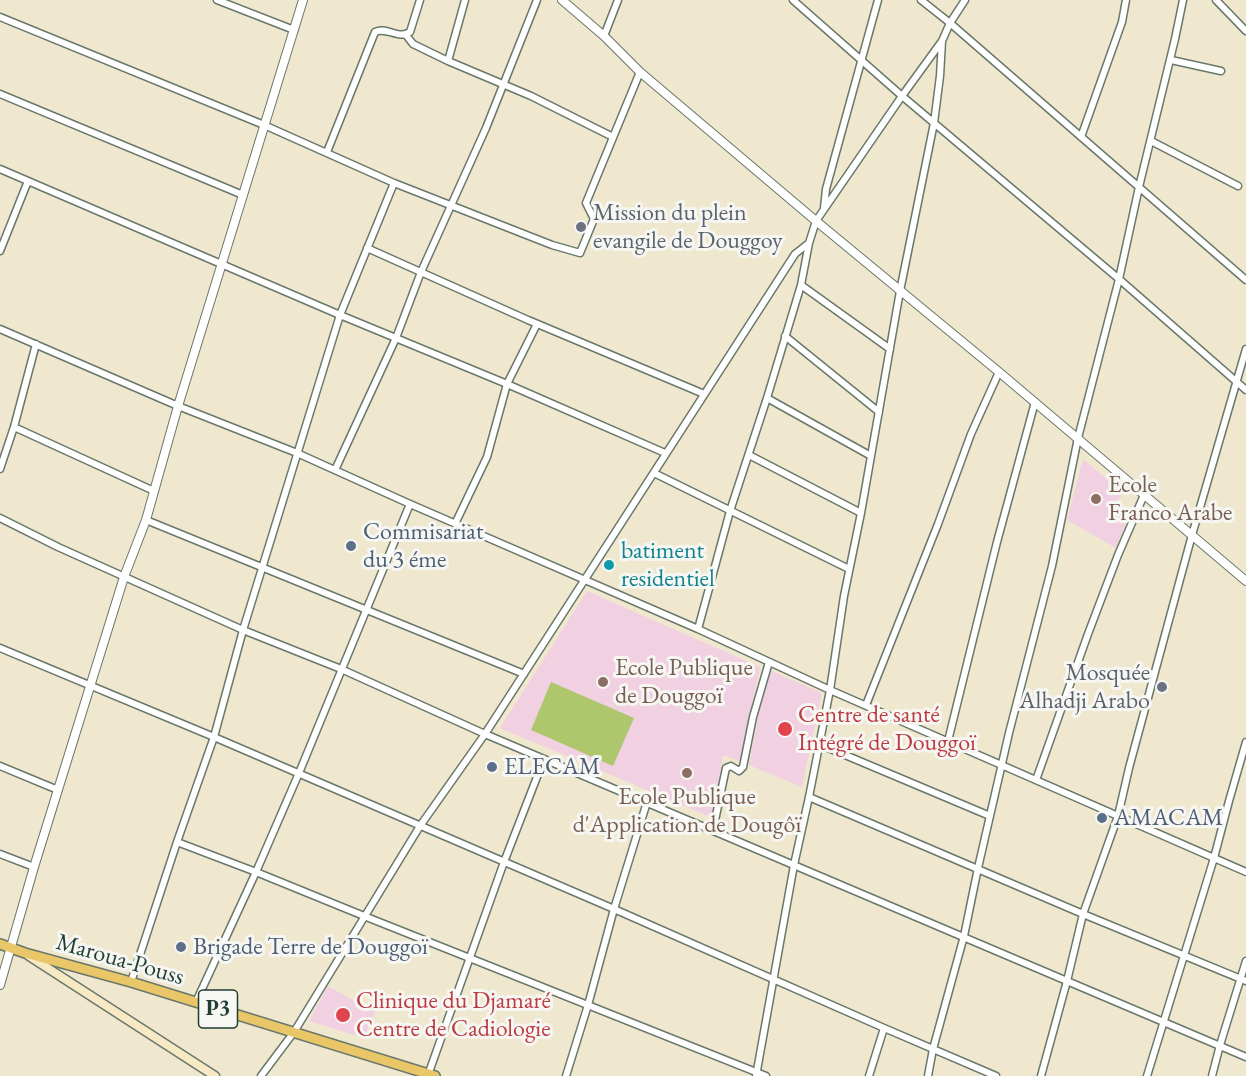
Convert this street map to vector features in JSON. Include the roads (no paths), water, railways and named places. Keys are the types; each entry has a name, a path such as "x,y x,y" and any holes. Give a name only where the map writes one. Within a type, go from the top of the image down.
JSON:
{"main road":[{"name":"Maroua-Pouss","path":"0,944 131,982 430,1075"},
{"path":"25,953 215,1076"}],"street":[{"path":"217,0 294,30"},
{"path":"0,985 124,577 146,520 178,406 303,0"},
{"path":"327,152 375,32 382,30 401,36 406,35 410,32 420,0"},
{"path":"448,61 465,0"},
{"path":"334,470 396,338 421,272 452,206 537,0"},
{"path":"562,0 604,36 640,72 1246,581"},
{"path":"604,36 618,0"},
{"path":"793,0 1246,390"},
{"path":"824,208 825,189 878,0"},
{"path":"921,0 1246,280"},
{"path":"698,629 730,511 801,285 816,221 942,41 963,0"},
{"path":"1081,137 1122,22 1126,0"},
{"path":"928,1076 933,1049 964,936 1009,733 1052,566 1078,438 1119,279 1183,0"},
{"path":"1216,0 1246,31"},
{"path":"0,17 264,125 394,183 552,245 580,253 594,219 586,203 640,72"},
{"path":"406,35 413,44 531,96 613,136"},
{"path":"757,1074 773,979 830,690 844,596 900,291 934,123 942,41"},
{"path":"1170,60 1221,71"},
{"path":"0,94 243,195"},
{"path":"1151,141 1238,186"},
{"path":"0,169 665,453"},
{"path":"0,251 28,181"},
{"path":"131,982 214,737 243,630 340,315 394,183"},
{"path":"261,1076 294,1032 420,826 485,734 795,254 809,243"},
{"path":"368,248 537,324 704,394"},
{"path":"801,285 890,349"},
{"path":"455,524 487,457 507,384 537,324"},
{"path":"0,329 178,406 297,453 1246,872"},
{"path":"785,336 879,412"},
{"path":"0,470 36,344"},
{"path":"1041,1076 1083,914 1118,816 1191,535 1246,349"},
{"path":"866,705 938,525 971,434 999,372"},
{"path":"767,399 871,456"},
{"path":"948,741 997,542 1035,402"},
{"path":"14,427 154,491"},
{"path":"749,454 861,513"},
{"path":"654,473 849,569"},
{"path":"1036,780 1088,633 1144,495"},
{"path":"196,1002 299,774 410,504"},
{"path":"0,518 57,547 243,630 341,669 485,734 1246,1057"},
{"path":"146,520 524,674"},
{"path":"0,648 214,737 996,1076"},
{"path":"713,830 726,768 731,766 740,771 743,767 753,717 769,662"},
{"path":"1149,1076 1246,742"},
{"path":"819,744 990,816"},
{"path":"430,1075 504,862 544,759"},
{"path":"0,766 58,790"},
{"path":"809,797 1244,980"},
{"path":"566,1076 647,802"},
{"path":"177,842 766,1076"},
{"path":"0,854 34,867"},
{"path":"1212,1076 1220,1045 1244,980 1246,961"},
{"path":"869,1076 884,1028"}],"place":[{"name":"Mission du plein evangile de Douggoy","path":"581,227"},
{"name":"Ecole Franco Arabe","path":"1096,499"},
{"name":"Commisariat du 3 éme","path":"351,546"},
{"name":"batiment residentiel","path":"609,565"},
{"name":"Ecole Publique de Douggoï","path":"603,682"},
{"name":"Mosquée Alhadji Arabo","path":"1162,687"},
{"name":"Centre de santé Intégré de Douggoï","path":"785,729"},
{"name":"ELECAM","path":"492,767"},
{"name":"Ecole Publique d'Application de Dougôï","path":"687,773"},
{"name":"AMACAM","path":"1102,818"},
{"name":"Brigade Terre de Douggoï","path":"181,947"},
{"name":"Clinique du Djamaré Centre de Cadiologie","path":"343,1015"}]}
